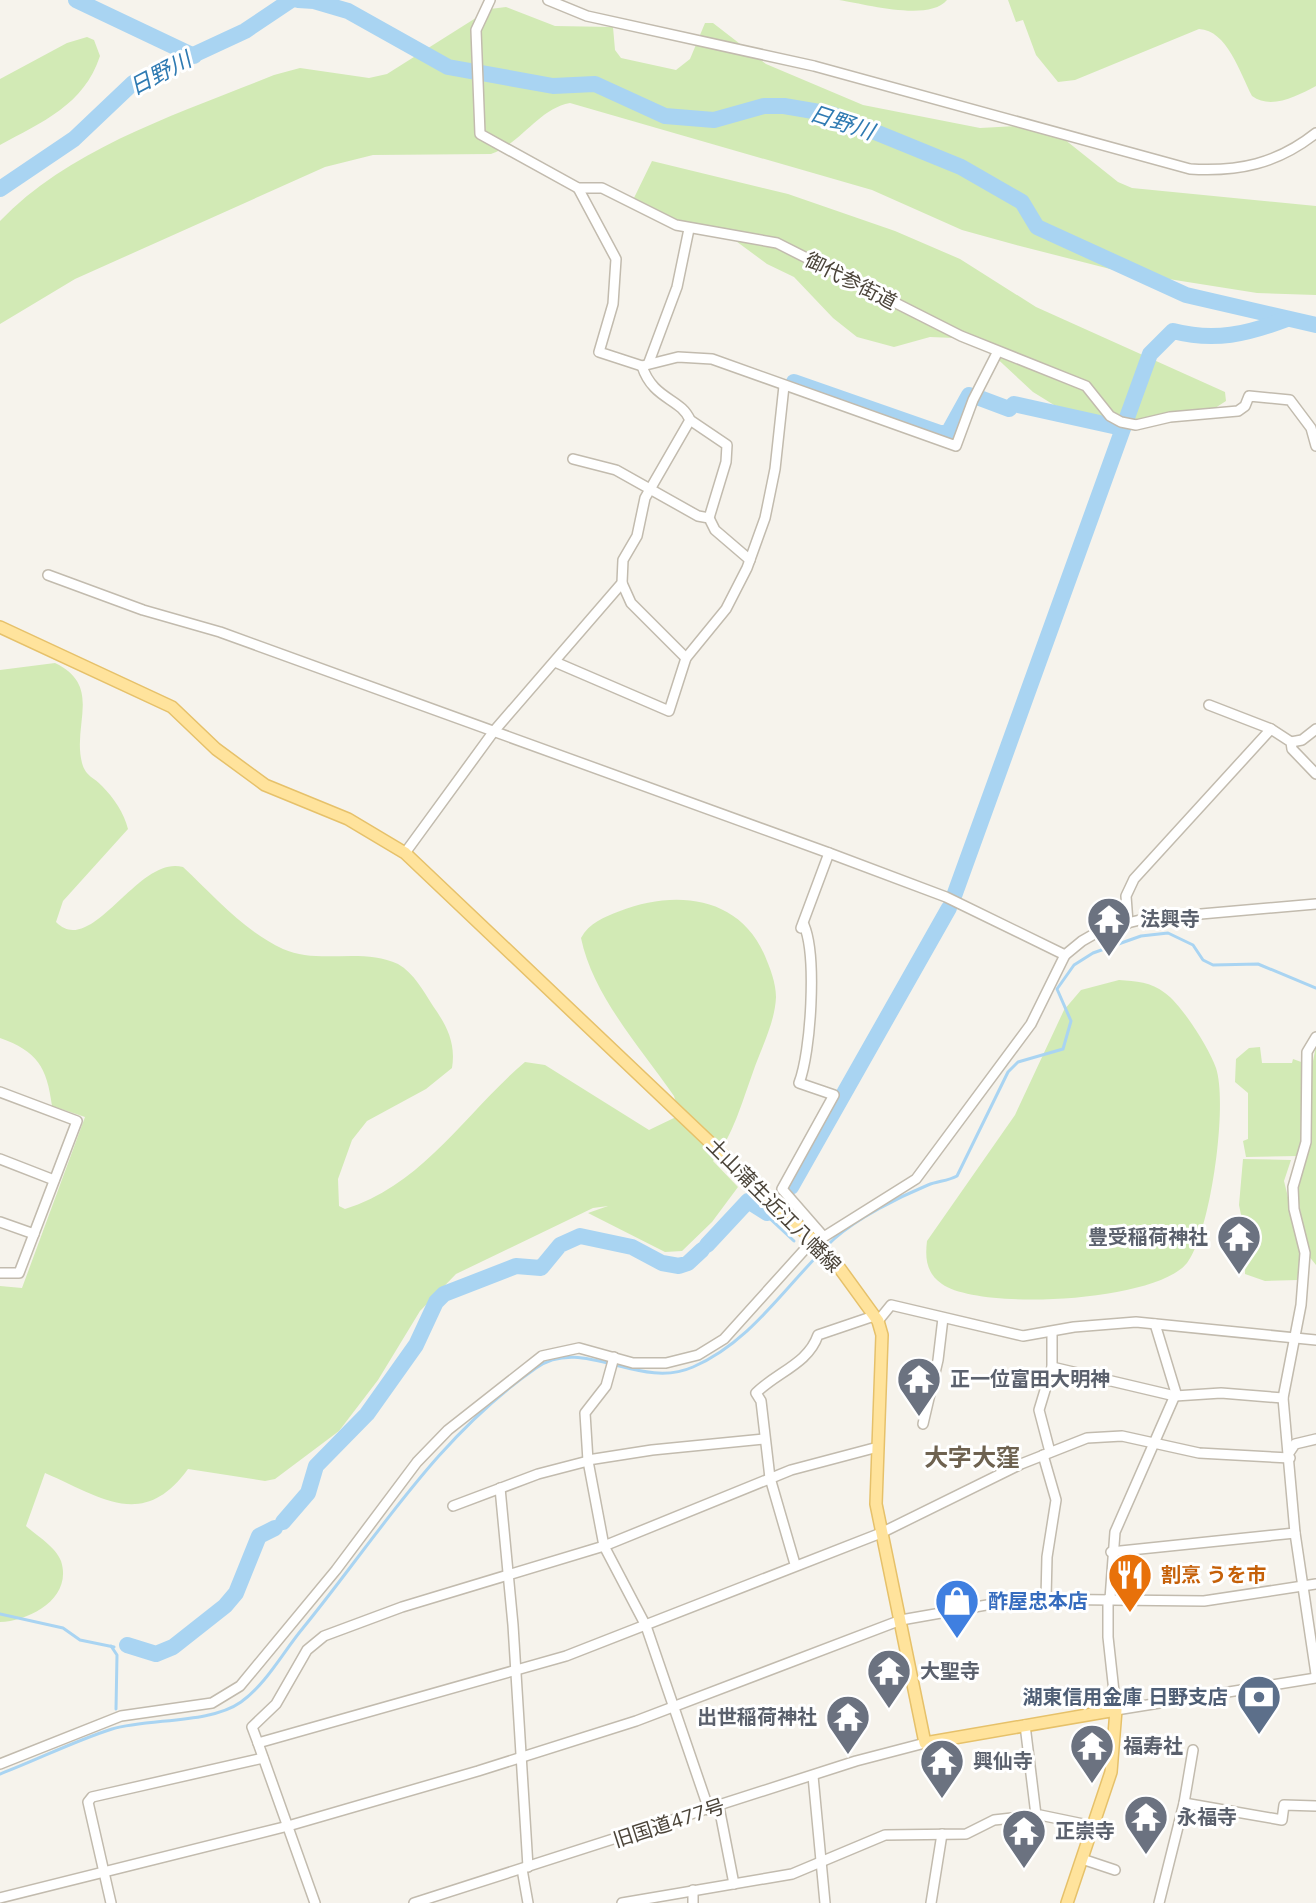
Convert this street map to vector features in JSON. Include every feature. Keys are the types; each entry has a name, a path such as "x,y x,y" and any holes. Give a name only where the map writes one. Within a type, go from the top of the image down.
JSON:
{"main road":[{"name":"土山蒲生近江八幡線","path":"0,627 172,707 216,749 265,785 348,819 405,853 819,1241 876,1318 883,1348 875,1485 881,1533 925,1743"},
{"path":"925,1743 1116,1710 1111,1772 1067,1903"}],"street":[{"name":"御代参街道","path":"490,0 476,35 480,134 578,188 602,188 656,217 689,229 777,243 997,353 1086,386 1110,416 1125,423 1238,411 1245,406 1249,396 1265,395 1290,400 1311,428 1316,446"},
{"path":"548,0 587,16 814,66 1190,169 1233,170 1259,165 1288,153 1316,133"},
{"path":"578,188 616,259 613,304 599,352 645,364 678,357 712,359 956,446 973,400 997,353"},
{"path":"689,229 677,287 645,364 649,385 686,412 690,420 727,445 726,462 709,518 715,530 750,560"},
{"path":"555,662 669,711 686,658 726,609 750,560 770,502 784,386"},
{"path":"686,658 631,603 622,583 623,560 637,536 648,490 690,420"},
{"path":"573,459 607,466 698,516 709,518"},
{"path":"48,575 494,731 829,853 946,897 1065,955"},
{"path":"405,853 494,731 622,583"},
{"path":"1209,705 1271,729 1291,742 1302,740 1316,729"},
{"path":"1128,923 1126,896 1134,879 1271,729"},
{"path":"1291,742 1292,749 1316,774"},
{"path":"819,1241 782,1193 834,1095 799,1083 809,1052 809,979 802,927 829,853"},
{"path":"0,1764 121,1716 203,1704 226,1696 253,1672 417,1462 448,1430 531,1363 550,1352 579,1348 614,1359 654,1364 677,1362 706,1352 739,1325 819,1241 916,1179 1031,1024 1065,955 1096,932 1128,923 1316,904"},
{"path":"1155,1324 1174,1379 1175,1396 1115,1532 1111,1552 1108,1637 1116,1710 1316,1676 1295,1533 1283,1398 1305,1253 1294,1209 1293,1187 1306,1142 1307,1052 1316,1037"},
{"path":"0,1092 77,1121 19,1273 0,1273"},
{"path":"0,1159 54,1180"},
{"path":"0,1222 34,1234"},
{"path":"795,1564 770,1478 761,1401 756,1393 801,1360 814,1347 818,1335 876,1318 891,1305 1023,1336 1074,1327 1155,1324 1316,1340"},
{"path":"923,1424 938,1360 943,1318"},
{"path":"1046,1598 1047,1557 1056,1500 1039,1410 1052,1367 1052,1333"},
{"path":"614,1359 606,1386 585,1413 588,1460 604,1546 646,1626 714,1808 734,1884"},
{"path":"1052,1367 1175,1396 1221,1393 1283,1398"},
{"path":"258,1743 566,1656 795,1564 881,1533 1047,1453 1087,1438 1109,1436 1199,1453 1289,1456"},
{"path":"453,1506 588,1460 764,1439"},
{"path":"1289,1456 1295,1444 1316,1439"},
{"path":"315,1903 252,1727 276,1704 301,1659 317,1641 375,1616 604,1546 770,1478 878,1447"},
{"path":"500,1488 522,1757 528,1903"},
{"path":"1111,1552 1295,1533"},
{"path":"2,1900 288,1826 522,1757 674,1707 829,1644 901,1620 993,1602 1046,1598 1204,1601 1316,1584"},
{"path":"1025,1725 1036,1815"},
{"name":"旧国道477号","path":"414,1903 925,1743"},
{"path":"1159,1903 1184,1803 1193,1750"},
{"path":"111,1903 88,1802 92,1797 263,1758"},
{"path":"813,1776 825,1903"},
{"path":"1184,1803 1282,1820 1284,1805 1316,1806"},
{"path":"622,1903 792,1874 881,1836 966,1834 994,1820 1036,1815 1093,1826"},
{"path":"931,1903 942,1834"},
{"path":"1082,1859 1115,1870"},
{"path":"693,1890 693,1903"}],"green space":[{"path":"839,0 947,0 926,10 912,11"},
{"path":"1008,0 1316,0 1316,86 1276,102 1259,100 1252,96 1225,45 1209,31 1199,29 1075,80 1058,82 1036,55 1023,20 1016,22"},
{"path":"506,7 555,26 613,27 615,50 621,58 676,70 690,59 705,23 713,23 766,64 863,105 980,128 1017,126 1059,135 1118,182 1132,188 1316,206 1316,295 1257,293 1118,271 1020,246 962,230 872,190 570,103 549,112 512,142 491,154 373,155 325,167 75,279 0,324 0,221 28,195 60,172 129,134 274,75 300,68 369,78 387,74 490,9"},
{"path":"87,37 94,40 100,56 84,87 60,110 0,145 0,79 67,43"},
{"path":"652,161 788,194 895,231 960,259 1036,307 1225,392 1226,401 1212,410 1117,423 1054,405 1033,392 990,352 955,338 930,337 894,347 857,337 833,318 794,277 767,264 721,230 685,224 633,200"},
{"path":"55,663 70,672 82,694 80,748 84,768 114,801 128,829 63,901 56,922 70,930 85,927 149,875 166,867 183,867 242,923 283,949 311,956 370,957 398,964 418,983 442,1021 451,1043 452,1068 426,1089 367,1121 352,1140 338,1179 339,1206 345,1209 373,1198 398,1183 442,1146 525,1062 545,1065 649,1130 674,1118 678,1109 674,1096 607,1001 587,959 581,938 588,928 603,918 641,904 662,901 683,900 722,909 739,920 754,936 769,966 776,997 770,1026 736,1118 713,1161 738,1187 712,1222 682,1251 665,1252 588,1213 608,1206 593,1208 456,1274 420,1311 378,1380 339,1431 275,1479 265,1481 188,1469 171,1488 155,1499 138,1504 103,1499 45,1473 26,1526 59,1556 63,1574 61,1586 55,1596 36,1612 0,1622 0,1286 22,1288 85,1117 52,1106 47,1081 38,1062 23,1049 0,1038 0,670"},
{"path":"1119,980 1149,984 1172,999 1194,1028 1216,1068 1220,1109 1215,1167 1203,1225 1187,1263 1169,1276 1141,1287 1067,1298 992,1298 942,1284 928,1265 927,1241 1015,1115 1064,1010 1081,990"},
{"path":"1316,1046 1316,1265 1308,1255 1296,1186 1305,1155 1309,1081"},
{"path":"1260,1047 1262,1063 1292,1063 1293,1059 1304,1063 1303,1142 1298,1156 1246,1157 1243,1141 1248,1139 1248,1093 1235,1082 1236,1059 1249,1048"},
{"path":"1243,1159 1291,1160 1284,1181 1302,1254 1298,1280 1265,1281 1245,1274 1246,1239 1239,1205"}],"waterway":[{"path":"76,0 194,56"},
{"name":"日野川","path":"0,189 74,139 133,83 245,31 291,0"},
{"name":"日野川","path":"298,0 314,1 348,11 448,67 553,86 595,84 665,116 714,120 764,106 831,114 961,167 1022,202 1037,227 1186,295 1316,325"},
{"path":"954,896 1150,354 1173,331 1203,336 1231,335 1287,319"},
{"path":"794,382 940,433 948,433 969,395"},
{"path":"977,397 1009,409 1014,404 1122,428"},
{"path":"791,1187 949,908"},
{"path":"0,1774 112,1729 213,1714 241,1702 267,1677 410,1489 439,1456 501,1395 536,1368 554,1359 573,1357 652,1373 673,1373 693,1367 714,1356 752,1327 843,1231 904,1196 957,1176 1008,1072 1018,1062 1063,1049 1071,1021 1057,989 1074,965 1093,953 1141,936 1168,933 1193,945 1203,960 1213,965 1258,964 1316,988"},
{"path":"707,1245 748,1201 767,1213"},
{"path":"766,1215 794,1241"},
{"path":"283,1522 308,1493 316,1466 367,1414 416,1345 436,1302 444,1294 516,1266 541,1268 560,1245 580,1236 632,1247 662,1263 679,1266 688,1263 702,1250"},
{"path":"127,1645 156,1654 173,1647 225,1606 236,1593 259,1536 275,1528"},
{"path":"0,1614 63,1628 80,1640 114,1647"},
{"path":"111,1646 117,1655 116,1709"}],"place":[{"name":"法興寺","path":"1109,958"},
{"name":"豊受稲荷神社","path":"1239,1276"},
{"name":"正一位富田大明神","path":"919,1418"},
{"name":"割烹 うを市","path":"1130,1614"},
{"name":"酢屋忠本店","path":"957,1640"},
{"name":"大聖寺","path":"889,1710"},
{"name":"湖東信用金庫 日野支店","path":"1259,1736"},
{"name":"出世稲荷神社","path":"848,1756"},
{"name":"福寿社","path":"1092,1785"},
{"name":"興仙寺","path":"942,1800"},
{"name":"永福寺","path":"1146,1856"},
{"name":"正崇寺","path":"1024,1870"}],"district":[{"name":"大字大窪","path":"972,1458"}]}
